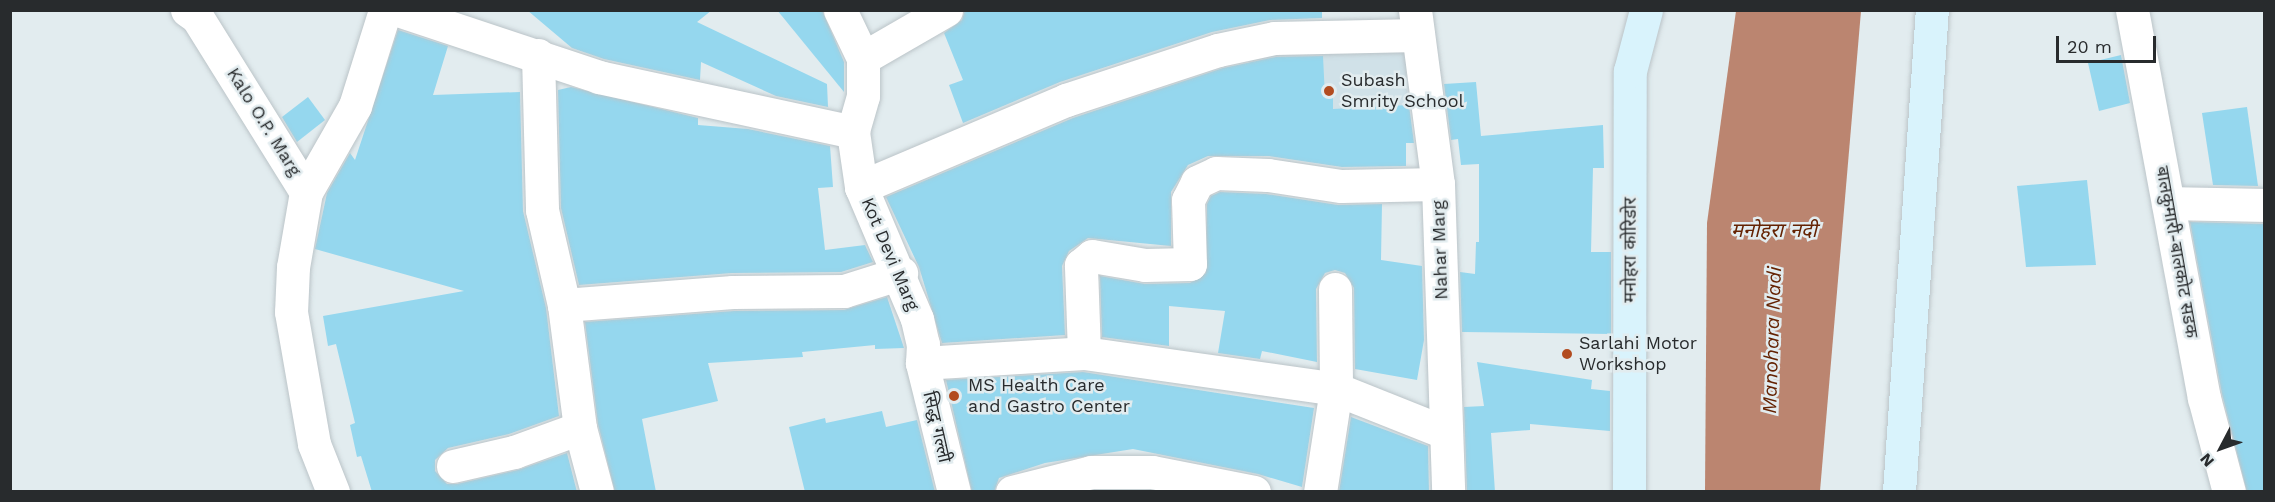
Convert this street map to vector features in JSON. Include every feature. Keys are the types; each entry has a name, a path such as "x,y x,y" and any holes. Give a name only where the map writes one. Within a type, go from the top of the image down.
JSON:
{"main road":[{"name":"मनोहरा कोरिडोर","path":"1629,492 1630,71 1646,10"},
{"path":"1899,492 1932,10"}],"street":[{"name":"Kalo O.P. Marg","path":"187,10 197,17 306,192 293,267 291,312 314,444 333,492"},
{"path":"306,192 355,106 384,10"},
{"path":"398,10 599,77 853,132 863,96 863,58 840,10"},
{"path":"863,58 946,10"},
{"name":"बालकुमारी-बालकोट सडक","path":"2132,10 2204,398 2229,492"},
{"path":"861,188 1066,100 1218,50 1274,38 1416,23"},
{"name":"Nahar Marg","path":"1416,23 1438,184 1444,432 1448,492"},
{"path":"538,55 542,210 564,305 580,428 597,492"},
{"name":"Kot Devi Marg","path":"853,132 861,188 901,273 921,336 922,363"},
{"path":"1084,353 1081,265 1092,256 1145,265 1175,267 1190,264 1188,200 1197,182 1216,173 1268,175 1341,186 1438,184"},
{"path":"2168,203 2265,205"},
{"path":"564,305 733,292 844,291 901,273"},
{"path":"1320,492 1336,390 1335,289"},
{"path":"922,363 1084,353 1336,390 1444,432"},
{"name":"सिद्ध गल्ली","path":"922,363 954,492"},
{"path":"453,466 514,452 580,428"},
{"path":"1012,492 1091,472 1152,472 1254,492"}],"shaded area":[{"name":"Subash Smrity School","path":"1405,42 1409,134 1251,141 1249,49"}],"water":[{"name":"मनोहरा नदी","path":"1736,11 1861,11 1820,491 1705,491 1707,223"}],"building":[{"path":"527,10 712,10 697,22 827,84 828,107 776,96 701,62 700,80 604,59 572,48"},
{"path":"777,10 822,10 844,62 844,92"},
{"path":"965,10 1322,10 1322,18 1270,20 1212,32 1060,82 963,123 949,85 963,80 944,33 962,20"},
{"path":"398,30 448,46 433,95 520,92 523,211 546,308 559,416 509,434 448,448 435,460 435,471 447,484 457,484 518,470 567,453 577,492 372,492 361,456 357,457 350,425 355,423 336,344 328,346 323,316 464,291 315,249 327,193 350,153 355,160"},
{"path":"2121,55 2130,103 2099,111 2088,63"},
{"path":"1323,56 1325,97 1333,97 1333,109 1409,105 1414,143 1406,143 1406,166 1342,167 1269,156 1208,156 1188,165 1171,192 1171,246 1088,238 1069,251 1062,266 1065,335 942,343 919,267 886,197 1073,118 1223,68 1276,57"},
{"path":"1476,82 1481,136 1603,125 1604,168 1593,168 1591,252 1611,252 1611,334 1462,332 1460,272 1475,274 1476,242 1479,242 1479,164 1461,165 1458,139 1451,140 1444,84"},
{"path":"571,87 698,118 698,125 748,129 830,146 833,187 818,188 825,250 865,245 873,262 841,272 732,273 579,285 561,208 558,90"},
{"path":"308,97 325,120 297,142 282,117"},
{"path":"2247,107 2258,186 2213,185 2202,113"},
{"path":"2087,180 2096,265 2026,267 2017,186"},
{"path":"1220,192 1266,194 1338,205 1382,204 1381,260 1422,266 1424,340 1417,380 1355,369 1354,288 1345,273 1335,270 1325,273 1316,289 1317,362 1262,351 1260,359 1218,353 1225,311 1169,306 1169,346 1102,337 1100,276 1145,284 1190,283 1206,273 1207,204 1211,196"},
{"path":"2190,222 2265,224 2265,492 2247,492 2222,394"},
{"path":"887,297 904,348 875,349 875,345 802,352 803,357 708,363 718,401 642,419 656,492 615,492 598,424 585,322 734,311 844,310"},
{"path":"1477,362 1592,380 1591,389 1610,391 1610,431 1530,424 1530,430 1491,433 1495,492 1467,492 1464,407 1484,406"},
{"path":"1083,372 1314,408 1302,487 1258,474 1133,449 1045,463 999,478 994,492 972,492 946,380"},
{"path":"882,411 886,427 917,420 935,492 805,492 789,427 825,418 826,423"},
{"path":"1351,417 1428,446 1429,492 1339,492"}],"place":[{"name":"Subash Smrity School","path":"1329,91"},
{"name":"Sarlahi Motor Workshop","path":"1567,354"},
{"name":"MS Health Care and Gastro Center","path":"954,396"}],"water label":[{"name":"Manohara Nadi","path":"1772,340"}]}
